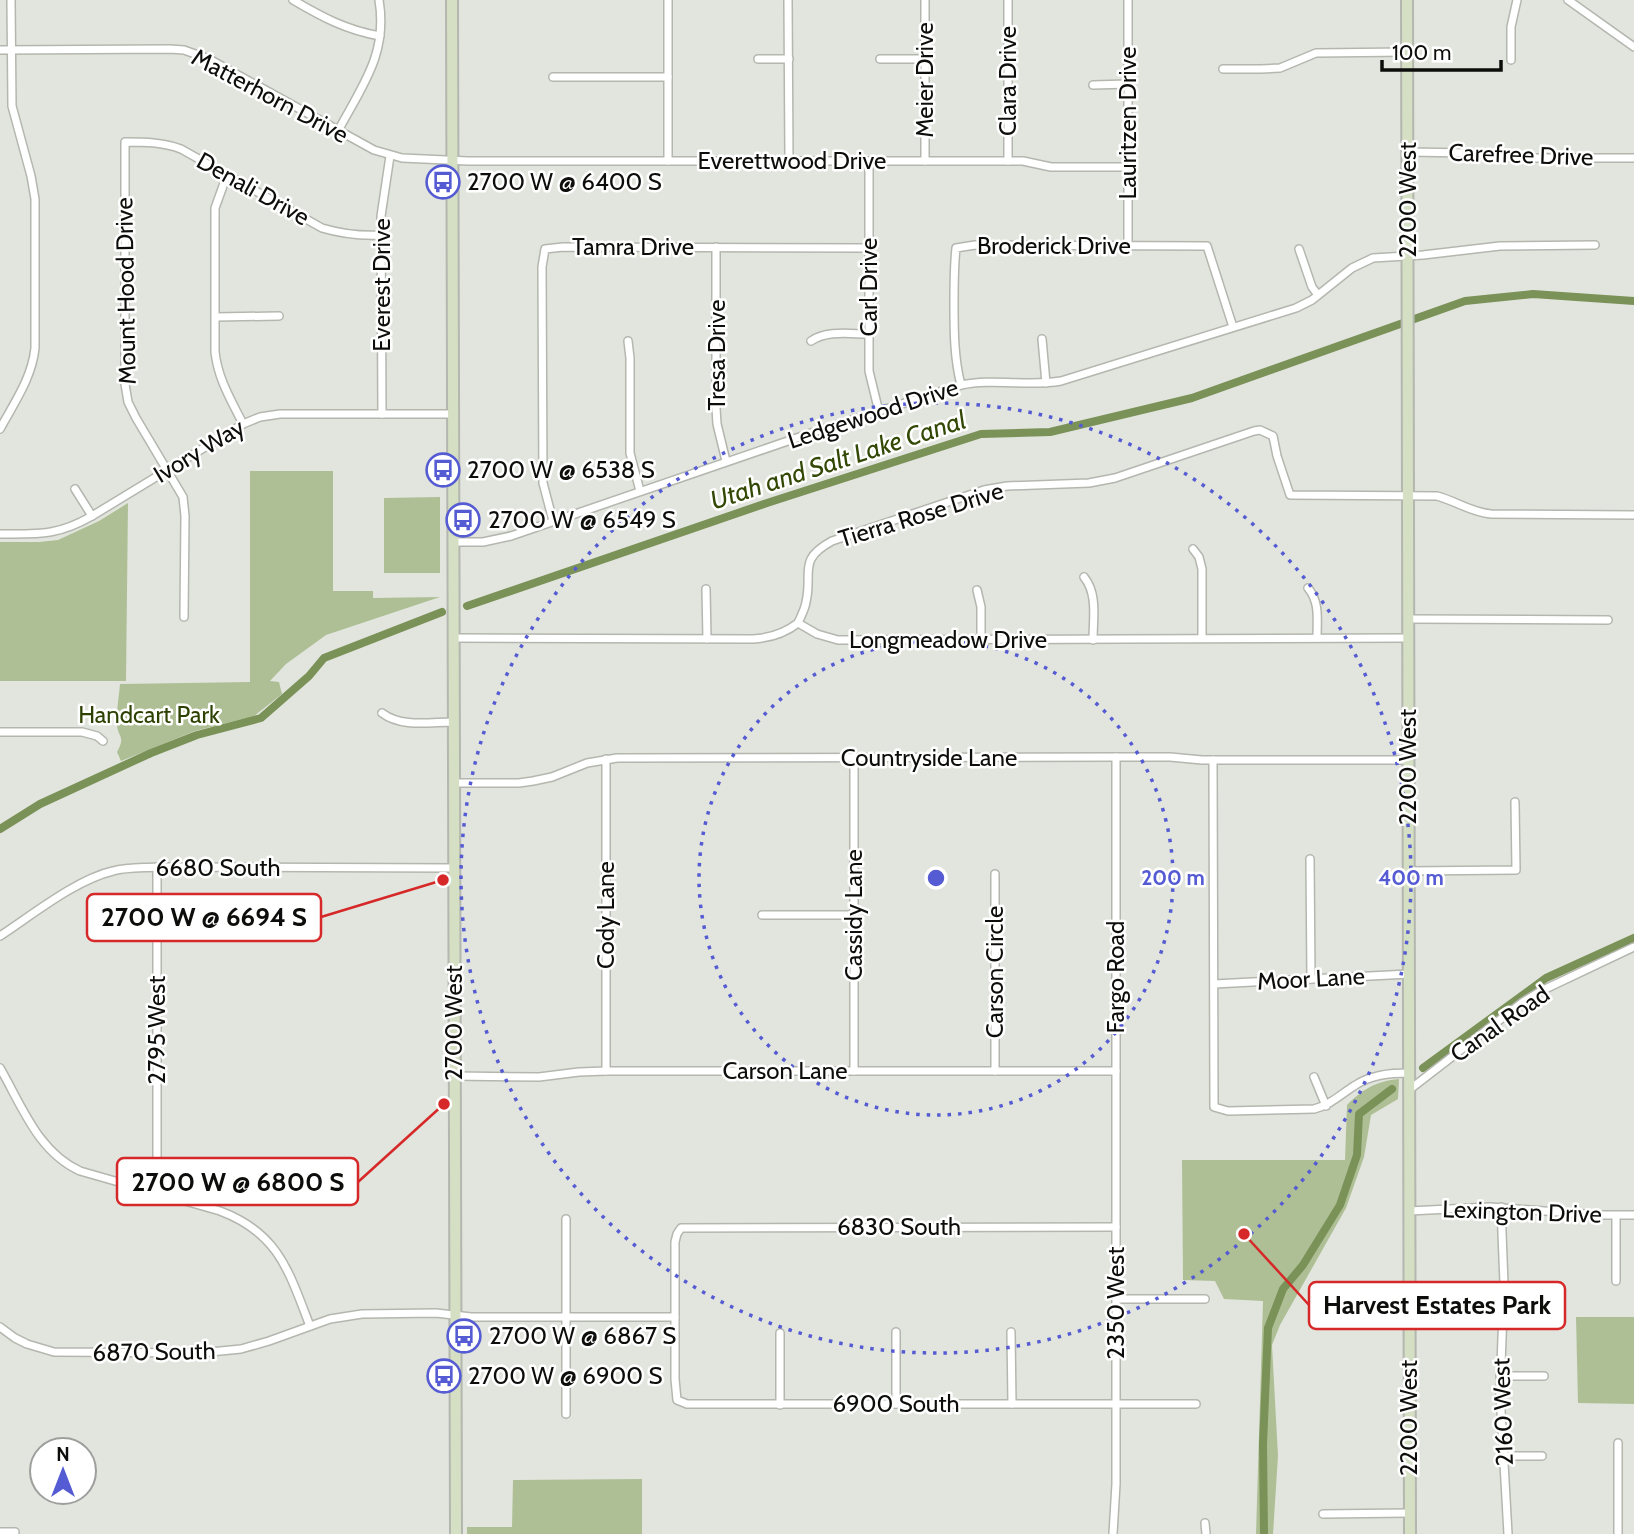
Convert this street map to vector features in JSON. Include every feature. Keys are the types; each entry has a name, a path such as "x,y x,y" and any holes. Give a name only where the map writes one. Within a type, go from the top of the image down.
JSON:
{"street":[{"path":"0,429 28,376 35,348 35,199 12,106 11,0"},
{"path":"293,0 346,28 380,36"},
{"path":"338,131 378,52 381,17 379,0"},
{"name":"2700 West","path":"452,0 456,1534"},
{"path":"668,0 668,161"},
{"path":"788,0 789,161"},
{"name":"Meier Drive","path":"925,0 925,161"},
{"name":"Clara Drive","path":"1008,0 1008,161"},
{"name":"Lauritzen Drive","path":"1128,0 1128,245"},
{"name":"2200 West","path":"1407,0 1410,1534"},
{"path":"1511,61 1511,27 1517,0"},
{"path":"1568,0 1634,47"},
{"name":"Matterhorn Drive","path":"0,50 184,50 227,68 373,150 402,158 453,160"},
{"path":"1223,69 1280,68 1316,53 1407,52"},
{"path":"758,59 789,60"},
{"path":"880,59 925,59"},
{"path":"552,77 668,77"},
{"path":"1093,85 1128,84"},
{"name":"Denali Drive","path":"125,142 167,144 181,149 322,228 341,234 382,235"},
{"name":"Mount Hood Drive","path":"125,142 125,384 128,402 180,491 184,506 184,617"},
{"name":"Carefree Drive","path":"1408,152 1469,153 1513,158 1634,158"},
{"name":"Everest Drive","path":"382,414 383,196 390,156"},
{"name":"Everettwood Drive","path":"453,160 1023,161 1046,166 1128,167"},
{"name":"Carl Drive","path":"869,161 870,380 879,412"},
{"path":"227,175 215,208 217,367 243,424"},
{"name":"Broderick Drive","path":"961,385 954,348 956,248 975,245 1207,246 1233,327"},
{"name":"Ledgewood Drive","path":"453,542 493,541 726,461 961,385 1061,381 1296,308 1318,295 1352,268 1373,258 1500,246 1595,245"},
{"name":"Tresa Drive","path":"716,247 716,408 726,461"},
{"name":"Tamra Drive","path":"553,521 543,483 544,249 869,248"},
{"path":"1299,249 1312,287 1318,295"},
{"path":"216,317 279,316"},
{"path":"811,341 816,337 831,334 869,334"},
{"path":"1042,339 1046,383"},
{"path":"628,341 630,453 640,491"},
{"name":"Ivory Way","path":"0,534 49,533 69,528 243,424 260,417 281,414 453,414"},
{"name":"Tierra Rose Drive","path":"798,623 806,602 807,574 811,558 819,548 832,541 984,489 1081,484 1115,478 1260,430 1273,436 1290,495 1437,496 1470,510 1491,514 1634,514"},
{"path":"75,489 92,516"},
{"path":"1193,549 1199,557 1202,569 1202,638"},
{"path":"1084,577 1093,594 1093,640"},
{"path":"1308,588 1316,603 1317,638"},
{"path":"706,589 707,639"},
{"path":"977,590 981,607 981,640"},
{"path":"1409,619 1608,620"},
{"path":"454,638 766,638 798,623"},
{"name":"Longmeadow Drive","path":"798,623 817,634 838,640 1408,638"},
{"path":"382,713 399,722 454,722"},
{"path":"0,732 82,732 97,736 103,741"},
{"name":"Fargo Road","path":"1116,757 1116,1071"},
{"name":"Countryside Lane","path":"454,783 533,781 606,759 1170,757 1213,760 1408,760"},
{"name":"Cassidy Lane","path":"854,758 854,1071"},
{"name":"Cody Lane","path":"606,759 606,1072"},
{"path":"1213,760 1214,1107 1228,1111 1314,1109 1326,1106 1364,1080 1385,1074 1409,1073"},
{"path":"1408,871 1516,870 1515,802"},
{"path":"1310,859 1311,979"},
{"name":"6680 South","path":"0,936 68,892 96,876 114,870 157,867 454,868"},
{"name":"2795 West","path":"157,867 157,1193"},
{"name":"Carson Circle","path":"995,874 995,1071"},
{"path":"762,915 854,915"},
{"name":"Canal Road","path":"1409,1090 1523,1002 1634,947"},
{"name":"Moor Lane","path":"1214,984 1409,974"},
{"path":"0,1068 36,1134 63,1163 80,1171 220,1211 252,1226 275,1249 283,1262 310,1326"},
{"name":"Carson Lane","path":"454,1076 539,1077 579,1072 1116,1071"},
{"name":"2350 West","path":"1113,1534 1116,1484 1116,1071"},
{"path":"1314,1077 1326,1106"},
{"name":"Lexington Drive","path":"1409,1211 1501,1207 1634,1215"},
{"name":"2160 West","path":"1501,1207 1504,1296 1500,1376 1508,1534"},
{"path":"1616,1216 1616,1281"},
{"path":"566,1219 566,1414"},
{"name":"6830 South","path":"675,1317 675,1242 681,1228 1116,1227"},
{"path":"1504,1296 1543,1296"},
{"path":"1116,1299 1205,1299"},
{"name":"6870 South","path":"0,1327 27,1344 54,1352 200,1353 241,1349 345,1315 436,1312 471,1317 675,1317"},
{"name":"6900 South","path":"675,1317 675,1392 677,1400 687,1404 1196,1404"},
{"path":"896,1332 896,1404"},
{"path":"1012,1332 1012,1404"},
{"path":"779,1333 780,1405"},
{"path":"1500,1376 1544,1376"},
{"path":"1618,1443 1618,1534"},
{"path":"1504,1457 1542,1456"},
{"path":"1324,1514 1409,1513"},
{"path":"1205,1523 1206,1534"},
{"path":"0,1532 15,1532"}],"green space":[{"name":"Handcart Park","path":"250,471 333,471 333,591 373,591 373,598 440,597 326,635 286,664 270,681 279,682 282,694 254,716 195,731 121,761 117,752 121,740 117,720 120,684 250,682"},
{"path":"440,497 440,573 384,573 384,498"},
{"path":"128,503 126,681 0,681 0,542 58,540 99,521"},
{"path":"1399,1079 1398,1099 1371,1115 1364,1157 1346,1208 1280,1325 1272,1345 1278,1456 1273,1534 1256,1534 1263,1301 1224,1299 1215,1281 1183,1280 1182,1160 1345,1160 1347,1105 1370,1087"},
{"path":"1576,1317 1634,1317 1634,1404 1578,1403"},
{"path":"642,1479 642,1534 467,1534 467,1527 512,1527 513,1480"}],"waterway":[{"name":"Utah and Salt Lake Canal","path":"467,606 767,503 981,434 1050,432 1192,398 1465,301 1533,294 1634,301"},
{"name":"Utah and Salt Lake Canal","path":"0,829 40,804 151,753 197,735 261,718 309,676 324,658 442,612"},
{"path":"1423,1068 1546,978 1634,938"},
{"path":"1264,1534 1263,1444 1268,1328 1283,1289 1303,1265 1340,1205 1357,1155 1359,1114 1392,1089"}],"place":[{"name":"2700 W @ 6400 S","path":"443,182"},
{"name":"2700 W @ 6538 S","path":"443,470"},
{"name":"2700 W @ 6549 S","path":"463,520"},
{"name":"2700 W @ 6694 S","path":"443,880"},
{"name":"2700 W @ 6800 S","path":"444,1104"},
{"name":"Harvest Estates Park","path":"1244,1234"},
{"name":"2700 W @ 6867 S","path":"464,1336"},
{"name":"2700 W @ 6900 S","path":"444,1376"}]}
